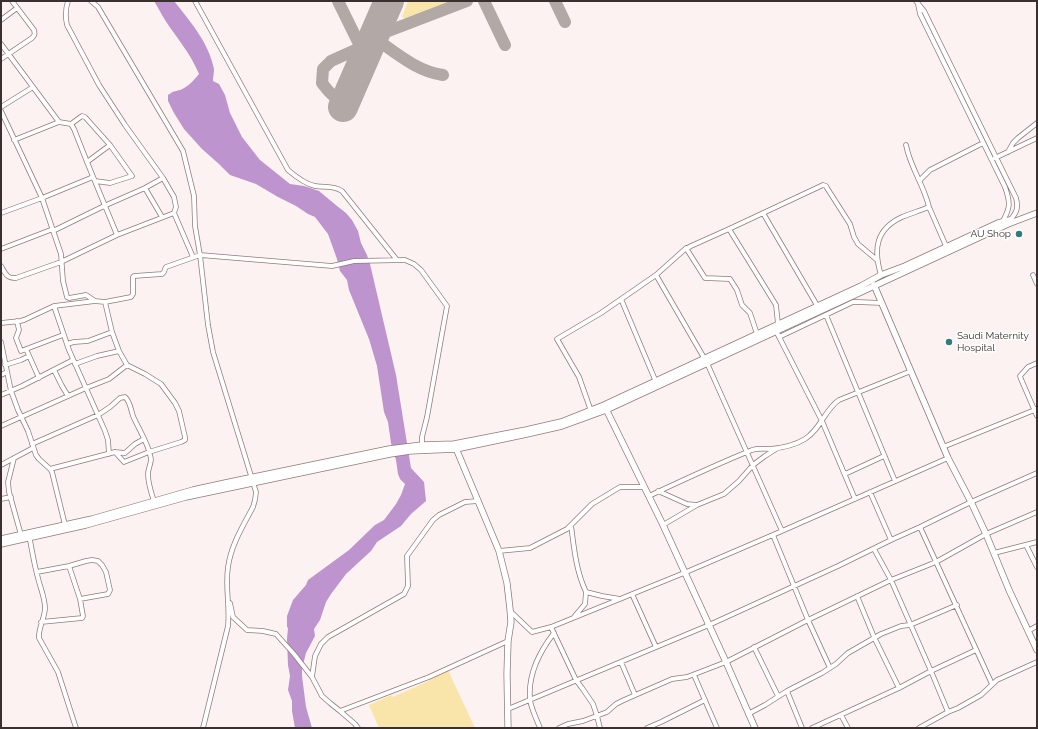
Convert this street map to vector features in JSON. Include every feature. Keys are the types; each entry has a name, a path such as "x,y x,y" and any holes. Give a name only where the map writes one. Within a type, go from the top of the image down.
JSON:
{"street":[{"path":"1,59 35,36 34,30 12,1"},
{"path":"68,1 65,10 65,18 70,30 99,85 125,125 163,178 174,197 176,207 174,213 193,257"},
{"path":"92,1 98,7 183,151 194,196 195,226 213,352 256,492 253,507 232,549 228,567 226,589 228,626 203,728"},
{"path":"195,1 288,170 296,177 314,186 335,187 342,191 397,260"},
{"path":"917,2 923,1"},
{"path":"917,2 920,14 1005,187 1009,201 1005,223"},
{"path":"917,2 924,11 1016,198 1018,209 1005,223"},
{"path":"1,20 17,8"},
{"path":"1,44 59,122"},
{"path":"1,107 33,87"},
{"path":"1,111 42,198 61,254 63,281 67,297 69,298 86,295 95,301"},
{"path":"1,213 94,179 110,183 132,176 110,145 83,116 71,124 59,122 14,140"},
{"path":"1008,152 1012,143 1037,123"},
{"path":"71,124 117,235"},
{"path":"992,160 1037,138"},
{"path":"920,180 930,170 983,143"},
{"path":"86,162 110,145"},
{"path":"906,146 909,160 920,180 929,207 946,246"},
{"path":"1,249 53,230 145,188 163,178"},
{"path":"591,411 579,377 557,339 601,313 656,275 686,248 823,185 826,186 850,224 858,244 877,260"},
{"path":"145,188 162,217"},
{"path":"881,275 877,260 878,242 881,235 887,227 899,219 929,207"},
{"path":"1,266 7,276 13,279 61,262 117,235 174,213"},
{"path":"763,213 818,308"},
{"path":"1,539 21,534 29,535 86,525 186,497 253,481 422,445 455,446 561,422 591,411 605,408 656,382 706,361 757,334 801,319 818,308 832,305 874,285 946,246 1005,223 1037,213"},
{"path":"729,229 776,305 776,327 779,338 822,421 855,499"},
{"path":"410,448 455,446 527,434 562,426 605,408 818,308 881,275 906,268 981,233"},
{"path":"686,248 703,277 730,279 737,290 742,305 750,314 757,334"},
{"path":"1,323 24,320 54,306 95,301 105,302 130,297 133,294 134,276 162,274 166,267 200,255 332,266 354,261 404,260 414,264 421,270 447,306 422,437 422,445"},
{"path":"656,275 706,361 782,531"},
{"path":"1033,276 1037,284"},
{"path":"874,285 943,447 986,534 1009,590 1037,650"},
{"path":"621,299 656,382"},
{"path":"105,302 112,332 127,365 161,384 179,411 185,437 185,440 124,462 115,452"},
{"path":"779,338 804,325 857,302 882,303"},
{"path":"832,305 836,311"},
{"path":"54,306 66,344 106,435 109,454"},
{"path":"826,315 895,481"},
{"path":"801,319 804,325"},
{"path":"16,322 19,330 16,336 21,351 64,335"},
{"path":"66,344 88,340 112,332"},
{"path":"1,342 11,391 21,417 28,430 32,446 39,459 52,472 65,525"},
{"path":"26,350 39,378"},
{"path":"1,394 11,391 74,362 120,351"},
{"path":"6,365 28,356"},
{"path":"1037,363 1028,367 1020,376 1036,410 1037,416"},
{"path":"1,426 109,379 127,365"},
{"path":"54,370 68,396"},
{"path":"649,496 696,474 757,449 778,448 795,444 806,438 814,431 836,402 911,371"},
{"path":"1,375 7,372"},
{"path":"1,465 32,446 98,415 110,408 120,398 125,397 149,452 151,461 148,473 149,484 154,501"},
{"path":"605,408 663,525 726,662 752,727"},
{"path":"943,447 1036,410"},
{"path":"50,469 115,452 125,453 135,444 144,439"},
{"path":"455,446 498,551 507,583 511,622 508,641 507,674 508,728"},
{"path":"663,525 697,505 724,494 739,481 753,465 778,448"},
{"path":"845,474 884,456"},
{"path":"14,458 8,482 21,534"},
{"path":"510,611 532,632 551,627 684,573 948,458"},
{"path":"508,709 709,625 838,566 971,502 1037,473"},
{"path":"1,544 199,489 253,481"},
{"path":"498,551 530,548 567,528 592,504 620,487 644,486"},
{"path":"658,491 666,496 687,504 697,505"},
{"path":"870,492 890,540"},
{"path":"1,499 11,497"},
{"path":"312,677 315,656 321,644 328,637 404,594 408,586 407,556 433,520 439,515 465,502 478,501"},
{"path":"559,728 607,712 617,703 672,679 694,675 726,662 857,596 891,580 936,562 986,534 1037,512"},
{"path":"571,525 574,549 581,580 586,592 585,604 572,619"},
{"path":"920,527 992,684"},
{"path":"29,535 45,609 38,635 58,672 76,728"},
{"path":"773,535 808,620 830,668"},
{"path":"994,552 1037,542"},
{"path":"1026,545 1037,567"},
{"path":"874,549 891,580 948,712"},
{"path":"36,572 69,566 86,560 92,560 102,564 106,572 110,590 109,593 80,599"},
{"path":"41,622 82,618 84,614 69,566"},
{"path":"226,589 233,617 247,630 276,634 312,677 322,696 358,728"},
{"path":"586,592 620,599"},
{"path":"632,594 656,647"},
{"path":"857,596 898,688"},
{"path":"748,714 765,706 778,696 830,668 848,653 874,637 901,626 910,625 957,605"},
{"path":"1028,631 1037,626"},
{"path":"551,627 576,680 589,698 597,716 600,728"},
{"path":"540,728 530,700 530,683 537,659 546,643 554,633"},
{"path":"340,711 429,677 508,641"},
{"path":"754,647 778,696"},
{"path":"812,728 976,650"},
{"path":"621,662 635,695"},
{"path":"919,728 981,695 997,680 1037,662"},
{"path":"694,675 717,728"},
{"path":"787,691 802,728"},
{"path":"647,728 705,700"},
{"path":"841,715 848,728"}],"shaded area":[{"path":"154,1 174,1 198,33 212,59 214,69 213,81 219,84 225,95 230,113 242,137 260,160 290,184 304,186 319,191 346,213 352,220 358,231 361,243 370,264 396,375 411,468 424,482 426,501 411,514 401,526 377,542 371,551 346,574 326,602 320,620 314,629 315,636 306,653 302,669 306,707 312,728 295,728 292,701 288,690 290,676 288,665 287,616 293,600 306,585 308,580 349,550 375,525 384,520 396,504 405,484 400,479 398,474 388,422 384,412 377,366 369,339 349,290 347,280 340,271 328,234 315,217 256,184 230,175 202,149 184,129 168,101 168,95 186,87 199,74 188,53"},
{"path":"408,1 454,1 406,19 402,17"},
{"path":"448,670 475,728 379,728 369,705 391,695 393,697 431,680 430,678"}],"taxiway":[{"path":"338,1 365,56"},
{"path":"347,99 335,97 322,83 323,69 331,61 362,47 373,37 467,1"},
{"path":"484,1 505,45"},
{"path":"555,1 565,22"},
{"path":"373,37 415,65 433,73 443,75"}],"runway":[{"path":"343,107 389,1"}],"place":[{"name":"AU Shop","path":"1019,234"},
{"name":"Saudi Maternity Hospital","path":"949,342"}]}
